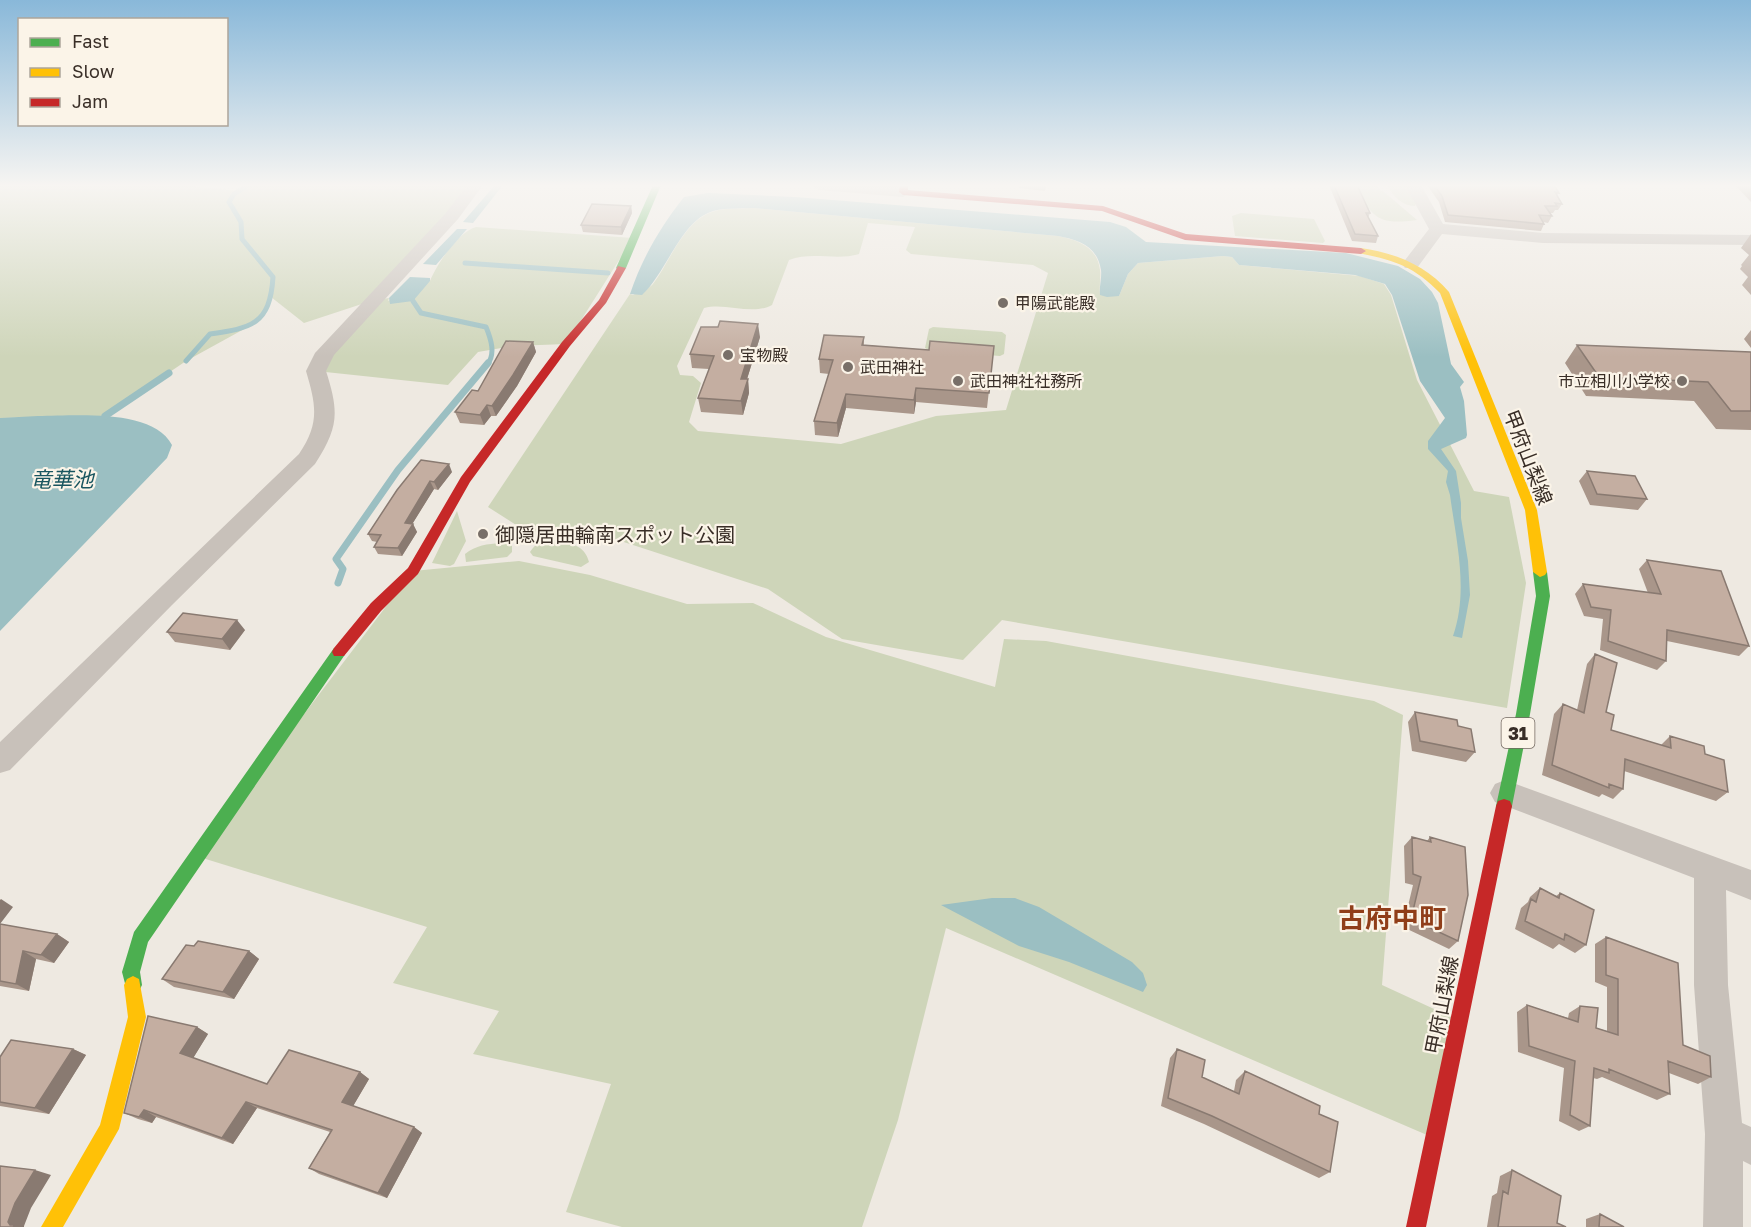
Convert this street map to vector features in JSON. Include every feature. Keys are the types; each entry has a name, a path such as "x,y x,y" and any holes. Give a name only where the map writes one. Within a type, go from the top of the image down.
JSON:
{"main road":[{"path":"51,1227 109,1129 137,1017 131,972 140,938 332,662 376,607 413,571 465,480 566,344 603,301 632,242"},
{"name":"甲府山梨線","path":"1251,242 1374,252 1411,264 1429,275 1444,292 1531,510 1543,596 1523,714 1416,1227"}],"street":[{"path":"0,761 163,598 307,459 321,439 327,409 316,371 325,353 428,242"},
{"path":"1411,264 1427,242"},
{"path":"1505,794 1751,885"},
{"path":"1710,869 1711,985 1737,1140 1723,1227"}],"green space":[{"path":"0,242 426,242 377,300 389,298 388,301 430,281 455,242 630,242 566,344 513,346 478,352 448,385 316,371 374,300 304,323 271,297 262,315 246,328 186,361 105,416 0,418"},
{"path":"679,242 862,242 859,254 842,257 806,256 789,260 772,305 756,309 704,308 677,366 680,375 693,376 701,383 689,422 698,431 841,444 936,416 1006,410 1048,273 1033,265 911,254 906,250 909,242 1079,242 1095,255 1098,262 1100,294 1119,296 1128,274 1138,263 1223,256 1232,257 1239,265 1360,276 1384,284 1391,295 1417,380 1474,491 1509,497 1526,583 1507,708 1002,620 963,660 842,639 768,589 587,530 527,532 488,507 630,294 633,295 653,284"},
{"path":"933,327 1002,332 1006,335 1004,354 1000,356 929,350 925,348 929,329"},
{"path":"457,511 466,541 454,564 450,566 432,563"},
{"path":"555,540 580,548 589,562 581,567 533,556 530,552 541,543"},
{"path":"493,544 512,544 512,552 507,557 466,562 465,554 476,548"},
{"path":"519,561 590,575 687,604 753,603 826,637 995,687 1004,639 1046,641 1374,701 1403,715 1382,985 1458,1020 1434,1138 946,928 898,1120 862,1227 622,1227 566,1212 611,1084 473,1054 499,1011 393,983 427,927 196,856 413,571"}],"water":[{"path":"444,242 456,242 436,265 423,264"},
{"path":"679,242 642,295 630,294 640,268 653,243"},
{"path":"1080,242 1151,242 1346,253 1398,266 1420,279 1438,303 1451,364 1464,382 1460,387 1464,401 1466,438 1441,449 1456,471 1468,561 1470,595 1462,638 1453,636 1458,619 1461,583 1450,495 1446,482 1448,471 1428,449 1428,441 1445,418 1420,381 1392,295 1385,284 1355,275 1239,265 1232,257 1223,256 1138,263 1128,274 1119,296 1107,297 1100,295 1099,262 1086,245"},
{"path":"410,277 430,278 430,281 413,301 390,304 389,298"},
{"name":"竜華池","path":"92,415 131,420 148,425 162,433 172,445 167,458 0,631 0,418"},
{"path":"992,898 1015,898 1039,907 1132,962 1143,973 1147,985 1143,992 1069,962 1019,946 941,905"}],"building":[{"path":"720,321 758,324 741,379 748,379 741,401 698,398 714,356 690,354 701,327 718,327"},
{"path":"824,335 864,337 862,345 929,350 930,341 994,346 989,393 916,388 914,400 846,394 837,423 814,421 833,360 819,359"},
{"path":"506,341 533,342 492,406 487,405 480,415 455,412 472,390 478,391"},
{"path":"1577,345 1751,352 1751,411 1731,411 1708,382 1599,377"},
{"path":"421,460 449,464 434,482 430,481 405,523 413,524 398,548 374,547 381,535 368,534 397,490"},
{"path":"1587,471 1635,476 1647,499 1597,494"},
{"path":"1647,560 1721,571 1749,646 1667,630 1666,661 1608,641 1611,610 1591,607 1583,584 1661,594"},
{"path":"183,613 237,620 222,639 167,632"},
{"path":"1595,654 1617,663 1606,712 1614,715 1611,730 1671,748 1670,736 1704,746 1705,754 1724,760 1728,792 1625,759 1623,789 1609,784 1609,788 1552,765 1563,704 1584,713"},
{"path":"1415,712 1457,720 1458,726 1471,729 1475,752 1420,741"},
{"path":"1412,837 1431,842 1430,837 1465,847 1468,895 1458,941 1411,919 1421,877 1413,874"},
{"path":"1540,888 1559,898 1560,893 1594,910 1586,945 1565,934 1564,940 1525,921 1531,899 1536,902"},
{"path":"0,924 57,934 41,955 23,951 16,984 0,981"},
{"path":"1606,937 1678,963 1683,1045 1710,1056 1711,1077 1668,1061 1670,1094 1609,1069 1609,1073 1594,1068 1590,1126 1570,1115 1575,1061 1529,1046 1527,1005 1578,1022 1580,1006 1598,1008 1596,1028 1618,1035 1618,979 1606,975"},
{"path":"198,941 249,951 223,992 162,979 186,945 194,946"},
{"path":"148,1016 197,1027 180,1053 267,1084 289,1050 360,1072 342,1102 414,1127 378,1193 309,1168 332,1130 246,1102 222,1138 144,1110 139,1117 124,1113"},
{"path":"11,1040 73,1049 35,1108 0,1102 0,1057"},
{"path":"1177,1049 1205,1060 1202,1077 1239,1094 1245,1071 1320,1106 1319,1114 1338,1122 1330,1172 1212,1116 1168,1098"},
{"path":"0,1166 35,1170 15,1203 8,1222 10,1225 15,1225 13,1227 0,1227"},
{"path":"1512,1170 1561,1196 1557,1223 1566,1227 1498,1227 1503,1191 1508,1194"},
{"path":"1600,1214 1624,1227 1599,1227"}],"waterway":[{"path":"186,361 210,334 247,326 263,315 268,305 273,277 245,242"},
{"path":"465,263 608,273"},
{"path":"413,301 421,313 486,327 492,351 487,365"},
{"path":"338,583 343,569 336,559 398,470 488,363"},
{"path":"105,416 169,373"}],"traffic: fast":[{"path":"621,268 632,242"},
{"path":"1504,806 1523,714 1543,596 1540,572"},
{"path":"133,985 131,972 140,938 339,652"}],"traffic: slow":[{"path":"1361,251 1385,255 1407,263 1427,275 1444,292 1531,510 1540,572"},
{"path":"51,1227 109,1129 137,1017 133,985"}],"traffic: jam":[{"path":"1251,242 1361,251"},
{"path":"339,652 376,607 413,571 465,480 566,344 603,301 621,268"},
{"path":"1416,1227 1504,806"}],"place":[{"name":"甲陽武能殿","path":"1003,303"},
{"name":"宝物殿","path":"728,355"},
{"name":"武田神社","path":"848,367"},
{"name":"武田神社社務所","path":"958,381"},
{"name":"市立相川小学校","path":"1682,381"},
{"name":"御隠居曲輪南スポット公園","path":"483,534"}],"district":[{"name":"古府中町","path":"1392,918"}]}
